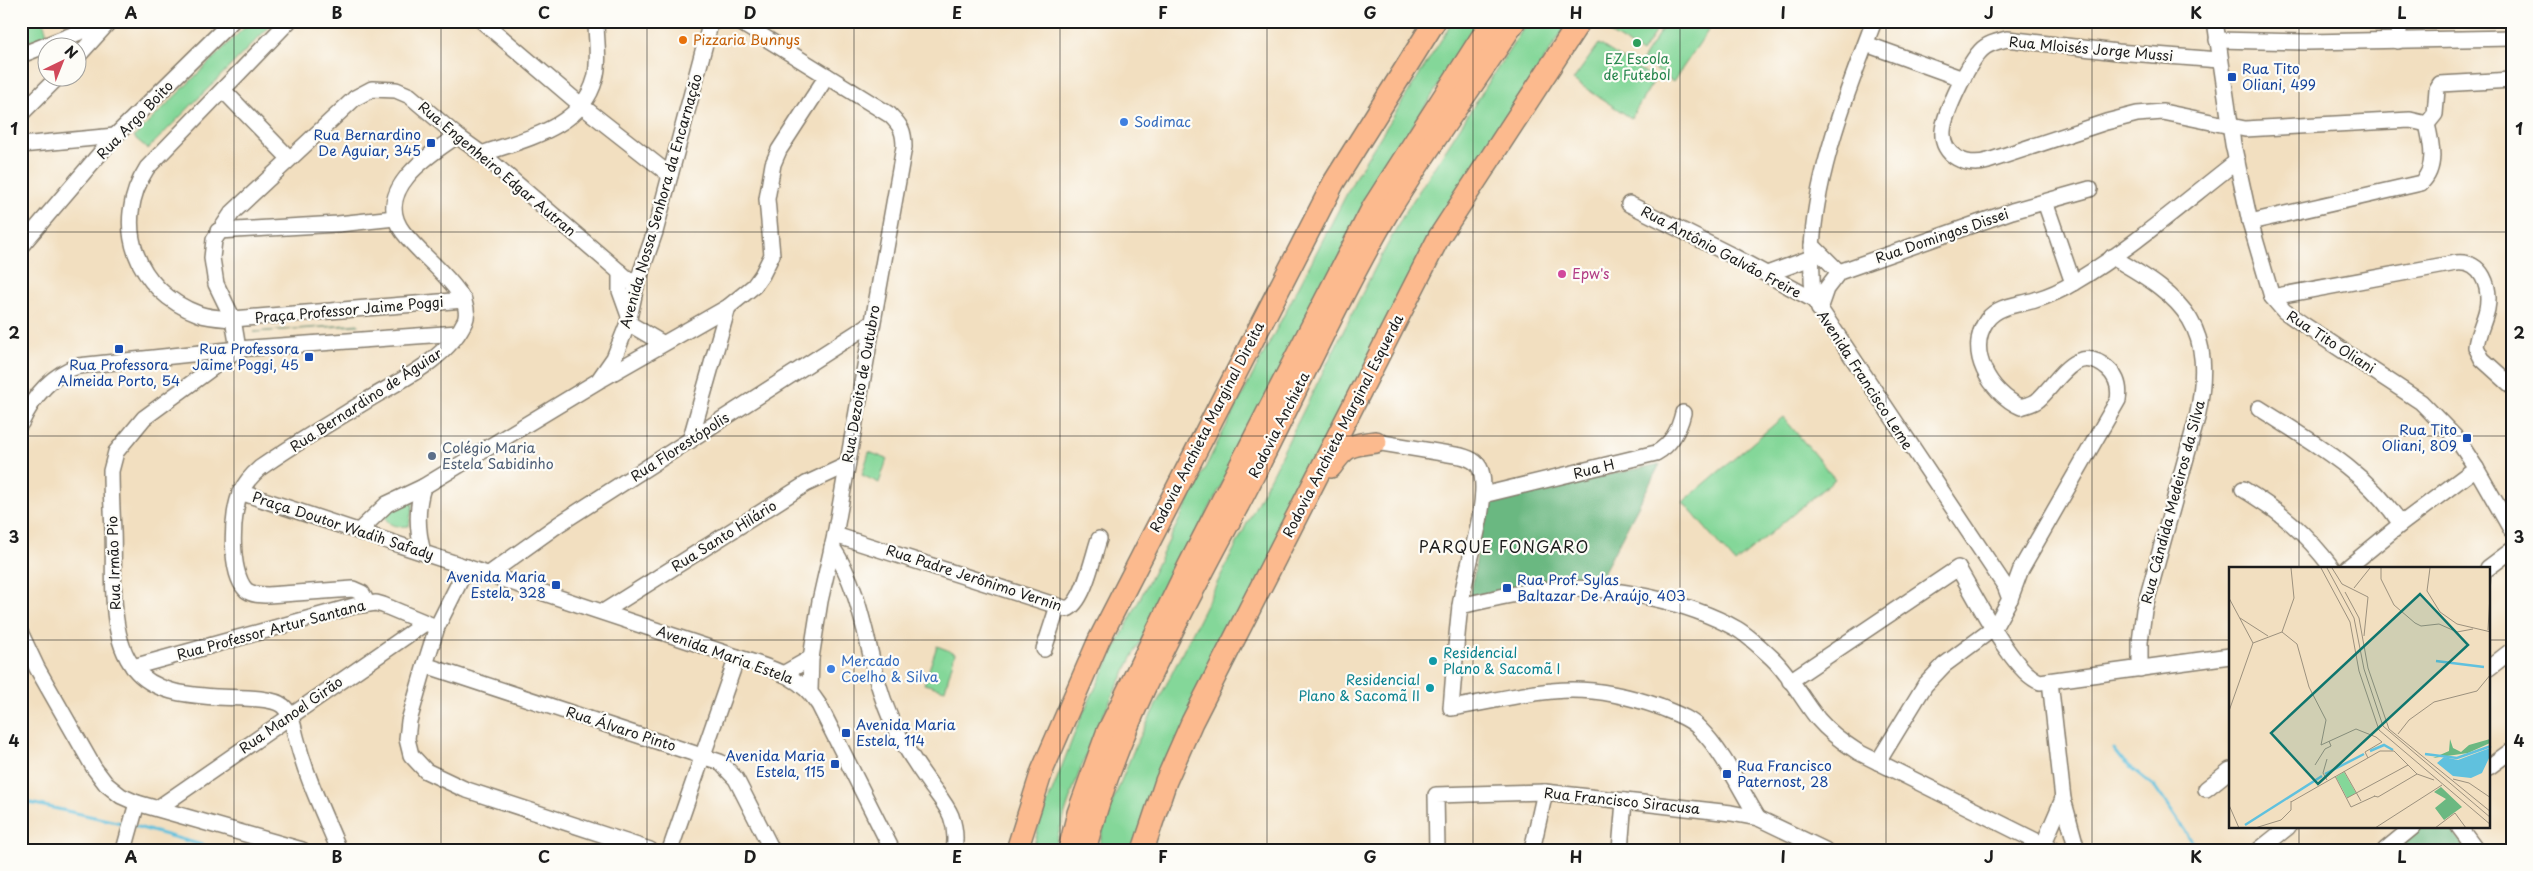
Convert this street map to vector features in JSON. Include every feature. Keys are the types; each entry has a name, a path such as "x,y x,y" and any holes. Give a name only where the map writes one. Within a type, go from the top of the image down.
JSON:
{"highway":[{"name":"Rodovia Anchieta Marginal Direita","path":"1017,850 1042,771 1098,640 1334,182 1423,31 1435,21"},
{"name":"Rodovia Anchieta","path":"1069,850 1078,813 1107,733 1189,565 1373,207 1492,21"},
{"name":"Rodovia Anchieta","path":"1085,850 1110,769 1158,662 1343,298 1390,209 1515,21"},
{"name":"Rodovia Anchieta Marginal Esquerda","path":"1143,850 1166,781 1192,722 1439,237 1580,21"},
{"path":"1360,390 1360,424 1376,442"},
{"path":"1301,510 1342,451 1354,444 1376,442"}],"street":[{"path":"68,38 109,21"},
{"path":"88,45 109,21"},
{"name":"Rua Argo Boito","path":"21,246 115,136 232,21"},
{"name":"Praça Professor Jaime Poggi","path":"289,21 147,168 135,188 129,220 130,237 152,282 172,299 199,314 233,320 464,300"},
{"path":"482,21 582,106 670,175"},
{"path":"482,154 560,124 582,106 596,78 596,21"},
{"name":"Avenida Nossa Senhora da Encarnação","path":"360,530 387,504 424,487 598,381 614,358 629,320 636,286 655,232 711,21"},
{"path":"598,381 728,307 754,286 770,263 772,242 768,199 772,164 827,76 738,21"},
{"name":"Avenida Francisco Leme","path":"1874,21 1838,125 1822,180 1811,251 1816,305 2004,586 2010,599"},
{"name":"Rua Tito Oliani","path":"2214,21 2237,161 2250,222 2272,298 2284,312 2421,402 2457,439 2512,531"},
{"path":"2398,41 2400,21"},
{"path":"2217,40 2398,41 2512,38"},
{"name":"Rua Mloisés Jorge Mussi","path":"2220,60 2117,52 2007,39 1986,46 1978,54 1963,79 1945,121 1942,132 1944,141 1951,153 1960,160 1972,164 1988,161 2106,122 2137,114 2163,112 2245,129 2410,120 2427,124"},
{"path":"1866,44 1963,79"},
{"path":"21,54 38,49"},
{"name":"Rua Dezoito de Outubro","path":"810,690 811,658 820,601 834,541 904,147 904,134 901,126 890,115 827,76"},
{"path":"2250,222 2421,183 2429,175 2432,168 2427,124 2435,114 2437,89 2440,84 2512,80"},
{"path":"21,114 47,88"},
{"name":"Rua Engenheiro Edgar Autran","path":"238,350 233,320 216,284 212,248 218,231 232,213 289,158 356,98 372,89 396,90 410,96 457,136 482,154 636,286"},
{"path":"223,90 289,158"},
{"path":"21,144 115,136"},
{"path":"457,136 417,164 407,176 397,195 395,218 403,232 444,274 464,300"},
{"path":"1878,762 1925,685 1944,665 1994,628 2010,599 2021,568 2113,410 2119,392 2113,373 2104,365 2086,358 2075,362 2063,372 2037,402 2021,406 2009,402 1985,375 1980,360 1979,344 1982,329 1988,319 1998,310 2036,300 2073,283 2112,257 2237,161"},
{"name":"Rua Domingos Dissei","path":"1839,272 2012,211 2090,189"},
{"path":"2045,202 2073,283"},
{"name":"Rua Antônio Galvão Freire","path":"1629,204 1767,274 1816,305"},
{"path":"218,231 338,224 395,218"},
{"path":"1767,274 1811,251 1839,272 1816,305"},
{"name":"Rua Cândida Medeiros da Silva","path":"2112,257 2149,278 2172,296 2186,311 2194,327 2204,362 2202,393 2197,418 2144,610 2140,642 2140,669"},
{"path":"646,258 619,271 620,291 629,320 662,343"},
{"path":"2272,298 2456,262 2470,262 2479,270 2485,281 2487,296 2487,309 2476,347 2482,359 2512,386"},
{"name":"Rua Bernardino de Águiar","path":"240,492 248,480 260,468 422,367 449,346 467,316 464,300"},
{"path":"690,441 728,307"},
{"name":"Rua Florestópolis","path":"489,574 559,524 872,323"},
{"path":"21,423 37,396 51,380 66,370 78,366 238,350 458,333"},
{"name":"Rua Irmão Pio","path":"238,350 144,418 116,452 111,471 113,591 120,634 133,667 147,680 164,689 189,695 272,700 279,703 290,715"},
{"path":"2259,408 2355,472 2388,504 2401,524"},
{"name":"Rua H","path":"1483,495 1656,453 1664,449 1678,431 1682,413"},
{"path":"1376,442 1461,456 1472,460 1478,465 1482,474 1483,495 1460,606 1451,708 1544,692 1573,690 1607,694 1646,702 1682,716 1698,726 1711,740 1758,818"},
{"name":"Rua Santo Hilário","path":"603,612 806,484 847,465"},
{"path":"2349,567 2401,524 2476,468"},
{"path":"422,552 418,519 424,487"},
{"path":"2243,489 2287,518 2312,541 2331,567"},
{"name":"Praça Doutor Wadih Safady","path":"368,604 362,594 353,589 268,595 256,595 246,590 237,574 233,529 240,492 360,530 467,567"},
{"name":"Rua Padre Jerônimo Vernin","path":"834,541 1070,608 1077,600 1098,539"},
{"path":"834,541 854,586 867,647 884,704 903,744 951,816 954,828 954,850"},
{"path":"2489,567 2512,550"},
{"path":"467,567 431,625 425,665 409,721 407,739 411,755 426,771 464,789 650,850"},
{"name":"Avenida Maria Estela","path":"467,567 737,657 783,674 810,690 892,850"},
{"path":"1790,681 1958,568 2023,672 2034,680 2050,681 2229,656"},
{"path":"1460,606 1516,594 1558,588 1595,590 1642,597 1702,613 1738,630 1774,660 1819,720 1858,752 2046,848 2063,799"},
{"name":"Rua Professor Artur Santana","path":"133,667 354,606 368,604 384,605 431,625"},
{"path":"1044,649 1058,606"},
{"name":"Rua Manoel Girão","path":"158,808 290,715 431,625"},
{"path":"21,634 37,668 94,768 106,784 135,810 158,808 302,850"},
{"path":"2490,667 2512,650"},
{"path":"670,850 737,657"},
{"path":"783,674 811,658"},
{"name":"Rua Álvaro Pinto","path":"425,665 720,762 736,779 772,850"},
{"path":"2050,681 2063,799 2077,850"},
{"path":"290,715 313,794 339,850"},
{"path":"2490,767 2512,750"},
{"path":"2206,789 2229,771"},
{"path":"1532,850 1545,792"},
{"name":"Rua Francisco Siracusa","path":"1437,850 1436,795 1545,792 1758,818 1825,850"},
{"path":"1620,850 1624,801"},
{"path":"126,846 135,810"},
{"path":"2259,850 2287,828"},
{"path":"2385,850 2412,828"},
{"path":"2460,828 2476,850"}],"green space":[{"path":"21,21 43,21 47,34 21,45"},
{"path":"251,21 275,21 148,149 134,137"},
{"path":"1453,21 1480,21 1388,164 1117,687 1081,767 1054,850 1033,850 1039,825 1081,717 1220,438 1357,174"},
{"path":"1528,21 1569,21 1481,158 1136,850 1098,850 1106,818 1135,747 1376,266 1403,216"},
{"name":"EZ Escola de Futebol","path":"1615,21 1662,21 1642,53 1608,32"},
{"path":"1667,21 1714,22 1673,82 1642,60"},
{"path":"1599,44 1655,79 1631,118 1573,80"},
{"path":"358,324 359,325 254,332"},
{"path":"1783,417 1835,479 1735,563 1683,502"},
{"path":"869,452 887,459 879,483 862,475"},
{"path":"1660,464 1599,581 1471,595 1485,501"},
{"path":"414,499 409,526 397,526 387,521 384,513"},
{"path":"937,646 955,653 945,690 924,684"},
{"path":"2418,828 2450,828 2467,850 2391,850"}],"waterway":[{"path":"2114,749 2124,762 2155,787 2198,850"},
{"path":"21,801 126,824"},
{"path":"134,826 220,850"}],"place":[{"name":"Pizzaria Bunnys","path":"683,40"},
{"name":"EZ Escola de Futebol","path":"1637,43"},
{"name":"Rua Tito Oliani, 499","path":"2232,77"},
{"name":"Sodimac","path":"1124,122"},
{"name":"Rua Bernardino De Aguiar, 345","path":"431,143"},
{"name":"Epw's","path":"1562,274"},
{"name":"Rua Professora Almeida Porto, 54","path":"119,349"},
{"name":"Rua Professora Jaime Poggi, 45","path":"309,357"},
{"name":"Rua Tito Oliani, 809","path":"2467,438"},
{"name":"Colégio Maria Estela Sabidinho","path":"432,456"},
{"name":"Avenida Maria Estela, 328","path":"556,585"},
{"name":"Rua Prof. Sylas Baltazar De Araújo, 403","path":"1507,588"},
{"name":"Residencial Plano & Sacomã I","path":"1433,661"},
{"name":"Mercado Coelho & Silva","path":"831,669"},
{"name":"Residencial Plano & Sacomã II","path":"1430,688"},
{"name":"Avenida Maria Estela, 114","path":"846,733"},
{"name":"Avenida Maria Estela, 115","path":"835,764"},
{"name":"Rua Francisco Paternost, 28","path":"1727,774"}],"district":[{"name":"PARQUE FONGARO","path":"1504,547"}]}
